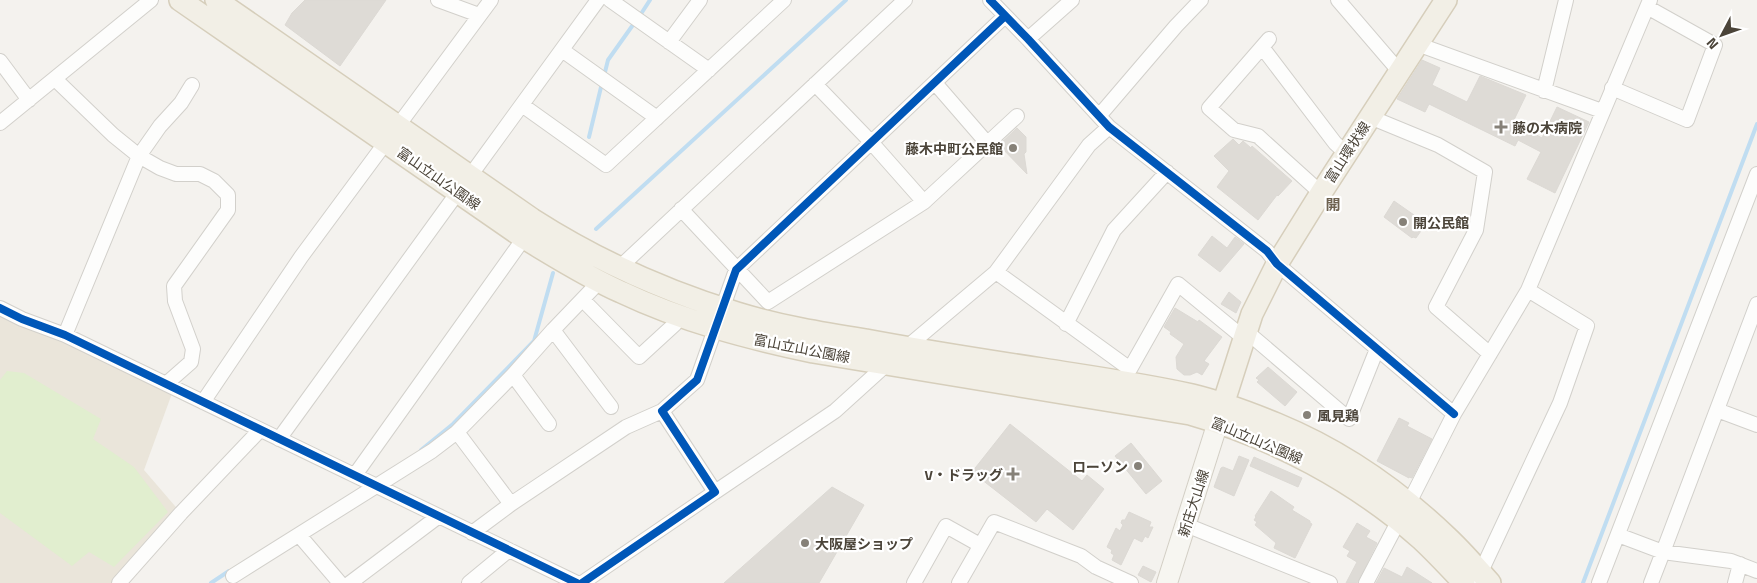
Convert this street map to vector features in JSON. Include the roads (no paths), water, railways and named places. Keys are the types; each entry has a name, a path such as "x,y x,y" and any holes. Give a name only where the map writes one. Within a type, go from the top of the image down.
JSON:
{"main road":[{"name":"富山立山公園線","path":"180,0 393,135 464,184 619,268 673,292 718,318 777,344 813,352 1190,414 1221,413 1276,424 1333,452 1387,486 1408,502 1449,538 1478,580"},
{"name":"富山立山公園線","path":"216,0 393,135"},
{"name":"富山環状線","path":"1221,413 1252,314 1278,264 1320,193 1446,0"},
{"name":"富山立山公園線","path":"464,184 524,238 600,281 678,315 771,322 907,348 1178,392 1221,413 1246,432 1306,460 1340,479 1478,580"},
{"name":"新庄大山線","path":"1167,583 1221,413"}],"street":[{"path":"0,123 151,0"},
{"path":"438,0 479,15"},
{"path":"203,402 301,258 393,135 490,0"},
{"path":"279,439 598,0"},
{"path":"610,0 709,70"},
{"path":"669,42 700,0"},
{"path":"522,105 606,165 784,0"},
{"path":"619,268 904,0"},
{"path":"990,0 1104,122 1266,251 1278,264 1454,414"},
{"path":"1028,39 1072,0"},
{"path":"582,583 835,411 888,363 996,272 1176,26 1201,0"},
{"path":"1338,0 1399,71"},
{"path":"1544,90 1566,0"},
{"path":"1408,502 1454,414 1528,290 1602,111 1648,3 1715,45 1688,120 1612,88"},
{"path":"472,532 626,427 662,411 697,380 736,270 1005,16"},
{"path":"1320,193 1258,136 1234,130 1209,108 1266,43 1335,143 1346,153"},
{"path":"1417,44 1602,111"},
{"path":"562,50 657,118"},
{"path":"0,61 29,100"},
{"path":"55,79 113,135 139,156 160,168 176,174 200,174 214,181 228,195 228,210 174,286 175,301 193,349 190,362 166,384"},
{"path":"935,83 987,143"},
{"path":"66,335 139,156 160,126 181,103 192,84"},
{"path":"814,84 871,142 924,202"},
{"path":"681,210 768,302 924,202 1017,116"},
{"path":"1370,116 1438,145 1485,172 1476,230 1436,307 1490,354"},
{"path":"1066,324 1114,230 1167,172"},
{"path":"1599,583 1757,174"},
{"path":"355,475 524,238"},
{"path":"996,272 1130,369 1178,284 1246,335 1349,419 1377,349"},
{"path":"232,581 300,535 432,451 457,432 600,281"},
{"path":"1478,580 1560,403 1587,326 1528,290"},
{"path":"583,300 639,357 675,324 678,315"},
{"path":"1651,583 1757,304"},
{"path":"0,308 22,319 66,335 577,583"},
{"path":"553,330 611,407"},
{"path":"513,375 549,424"},
{"path":"1717,410 1757,425"},
{"path":"662,411 715,492"},
{"path":"121,582 181,513 260,430"},
{"path":"457,432 511,504"},
{"path":"350,583 439,516"},
{"path":"959,583 994,522 1081,556 1096,567 1131,583"},
{"path":"1366,583 1398,522"},
{"path":"1186,525 1305,578 1330,583"},
{"path":"914,583 946,526 980,545"},
{"path":"300,535 340,583"},
{"path":"1618,535 1663,552 1730,561 1757,570"},
{"path":"469,583 509,550"},
{"path":"1735,583 1740,564"}],"waterway":[{"path":"639,17 650,0"},
{"path":"596,229 846,0"},
{"path":"604,76 608,60 635,22"},
{"path":"589,137 602,83"},
{"path":"1583,583 1757,124"},
{"path":"421,450 453,424 534,341 553,273"},
{"path":"211,583 229,571"}],"place":[{"name":"藤の木病院","path":"1501,127"},
{"name":"藤木中町公民館","path":"1013,148"},
{"name":"開公民館","path":"1403,222"},
{"name":"風見鶏","path":"1307,415"},
{"name":"ローソン","path":"1138,466"},
{"name":"V・ドラッグ","path":"1013,474"},
{"name":"大阪屋ショップ","path":"805,543"}],"district":[{"name":"開","path":"1333,204"}]}
